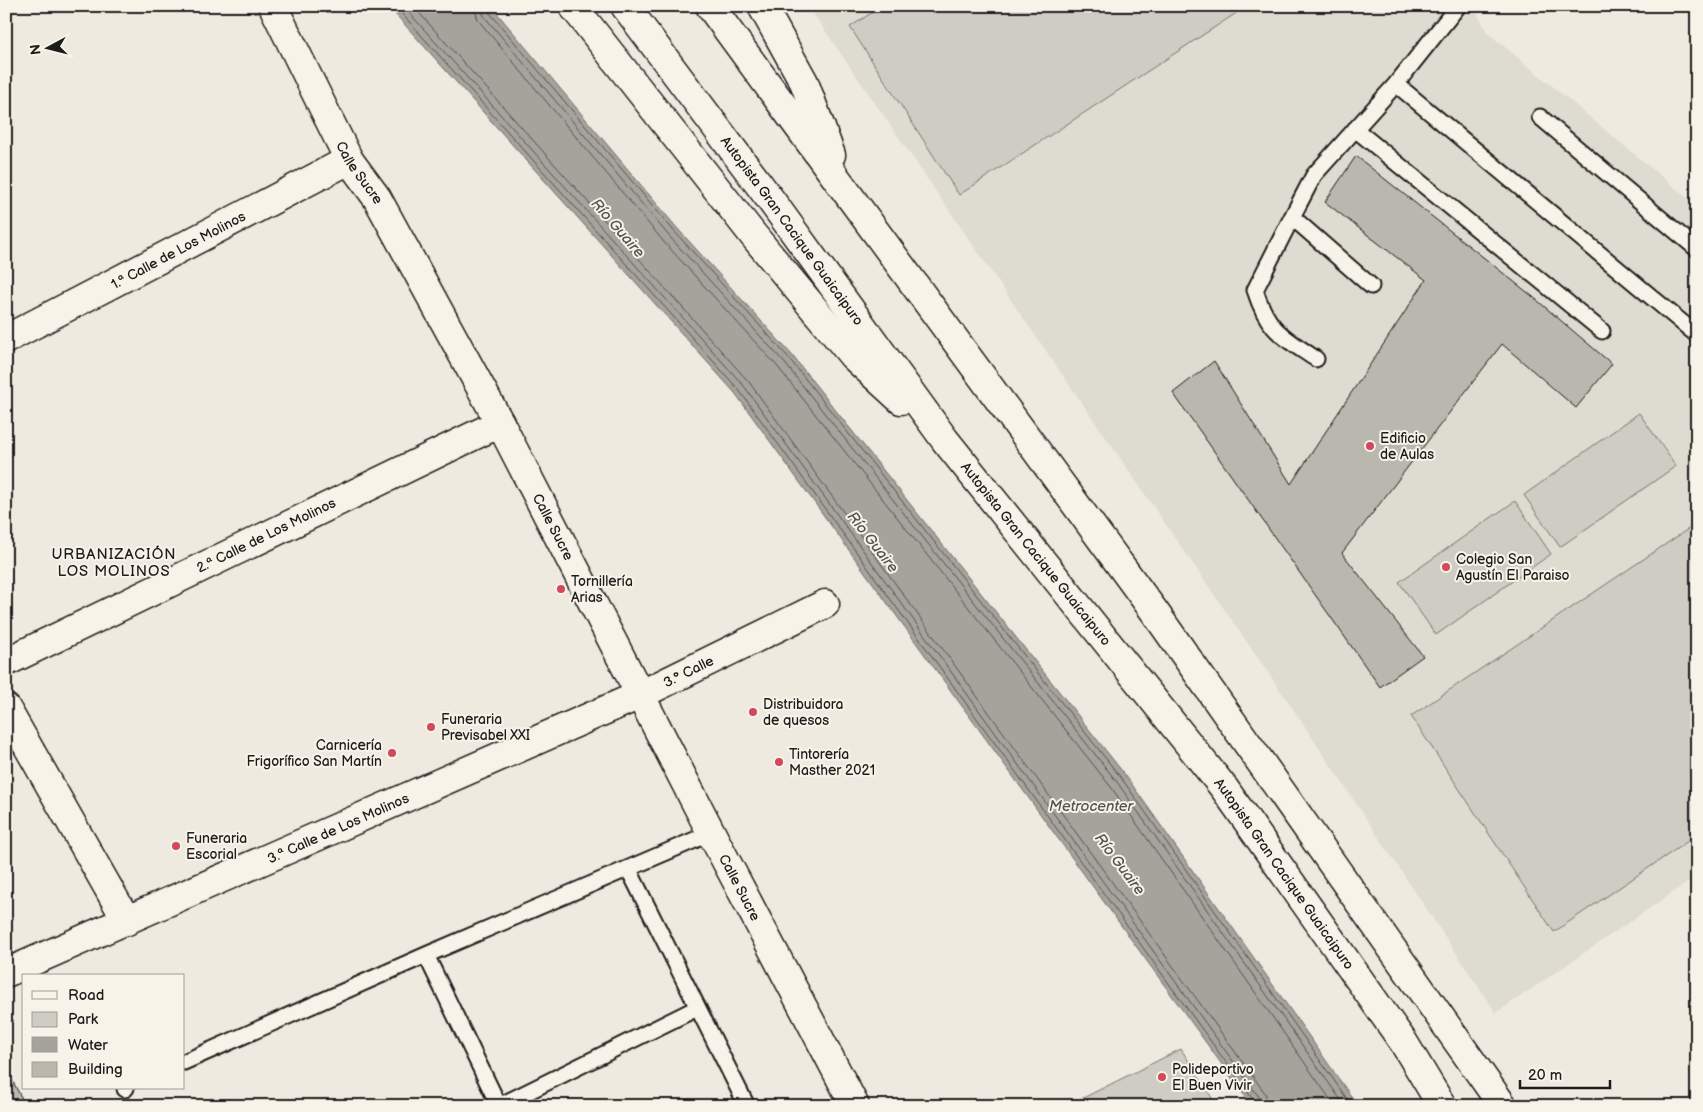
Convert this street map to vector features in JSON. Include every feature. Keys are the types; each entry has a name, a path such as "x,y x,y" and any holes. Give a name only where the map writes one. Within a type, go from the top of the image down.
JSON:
{"main road":[{"name":"Calle Sucre","path":"273,6 349,160 376,198 500,423 642,694 711,833 855,1106"},
{"path":"574,6 748,228 853,356 945,440"},
{"name":"Autopista Gran Cacique Guaicaipuro","path":"625,6 770,199 945,440 1224,788 1404,1043 1442,1106"},
{"path":"710,6 1154,611 1503,1106"},
{"path":"762,6 804,82 842,184"},
{"name":"1.ª Calle de Los Molinos","path":"6,340 349,160"},
{"name":"2.ª Calle de Los Molinos","path":"6,662 500,423"},
{"name":"3.° Calle","path":"642,694 824,604"},
{"name":"3.ª Calle de Los Molinos","path":"6,973 642,694"},
{"path":"6,708 127,921"}],"lane":[{"path":"1316,359 1280,334 1262,314 1255,290 1314,175 1396,84 1458,6"},
{"path":"1396,84 1697,335"},
{"path":"1540,117 1697,249"},
{"path":"1355,129 1602,331"},
{"path":"1292,217 1371,286"},
{"path":"185,1062 426,955 629,870 711,833"},
{"path":"629,870 747,1106"},
{"path":"426,955 499,1106 697,1008"}],"shaded area":[{"name":"Colegio San Agustín El Paraiso","path":"808,6 1473,6 1488,33 1697,206 1697,876 1496,1013 1287,700"}],"green space":[{"path":"882,6 1239,6 1241,10 959,195 850,27"},
{"path":"1639,413 1676,466 1560,547 1524,495"},
{"path":"1515,501 1551,554 1436,635 1399,582"},
{"path":"1697,523 1697,835 1554,932 1411,716"},
{"name":"Polideportivo El Buen Vivir","path":"1181,1049 1217,1106 1067,1106"}],"water":[{"name":"Metrocenter","path":"388,6 491,6 677,228 791,354 1126,776 1358,1106 1252,1106 735,393"}],"building":[{"name":"Edificio de Aulas","path":"1356,156 1532,296 1612,364 1576,408 1502,344 1342,553 1423,656 1380,687 1173,393 1214,361 1291,484 1426,280 1325,202"},
{"path":"6,1069 26,1106 6,1106"}],"place":[{"name":"Edificio de Aulas","path":"1370,446"},
{"name":"Colegio San Agustín El Paraiso","path":"1446,567"},
{"name":"Tornillería Arias","path":"561,589"},
{"name":"Distribuidora de quesos","path":"753,712"},
{"name":"Funeraria Previsabel XXI","path":"431,727"},
{"name":"Carnicería Frigorífico San Martín","path":"392,753"},
{"name":"Tintorería Masther 2021","path":"779,762"},
{"name":"Funeraria Escorial","path":"176,846"},
{"name":"Polideportivo El Buen Vivir","path":"1162,1077"}],"district":[{"name":"URBANIZACIÓN LOS MOLINOS","path":"114,562"}],"water label":[{"name":"Río Guaire","path":"618,228"},
{"name":"Río Guaire","path":"873,542"},
{"name":"Río Guaire","path":"1120,864"}]}
